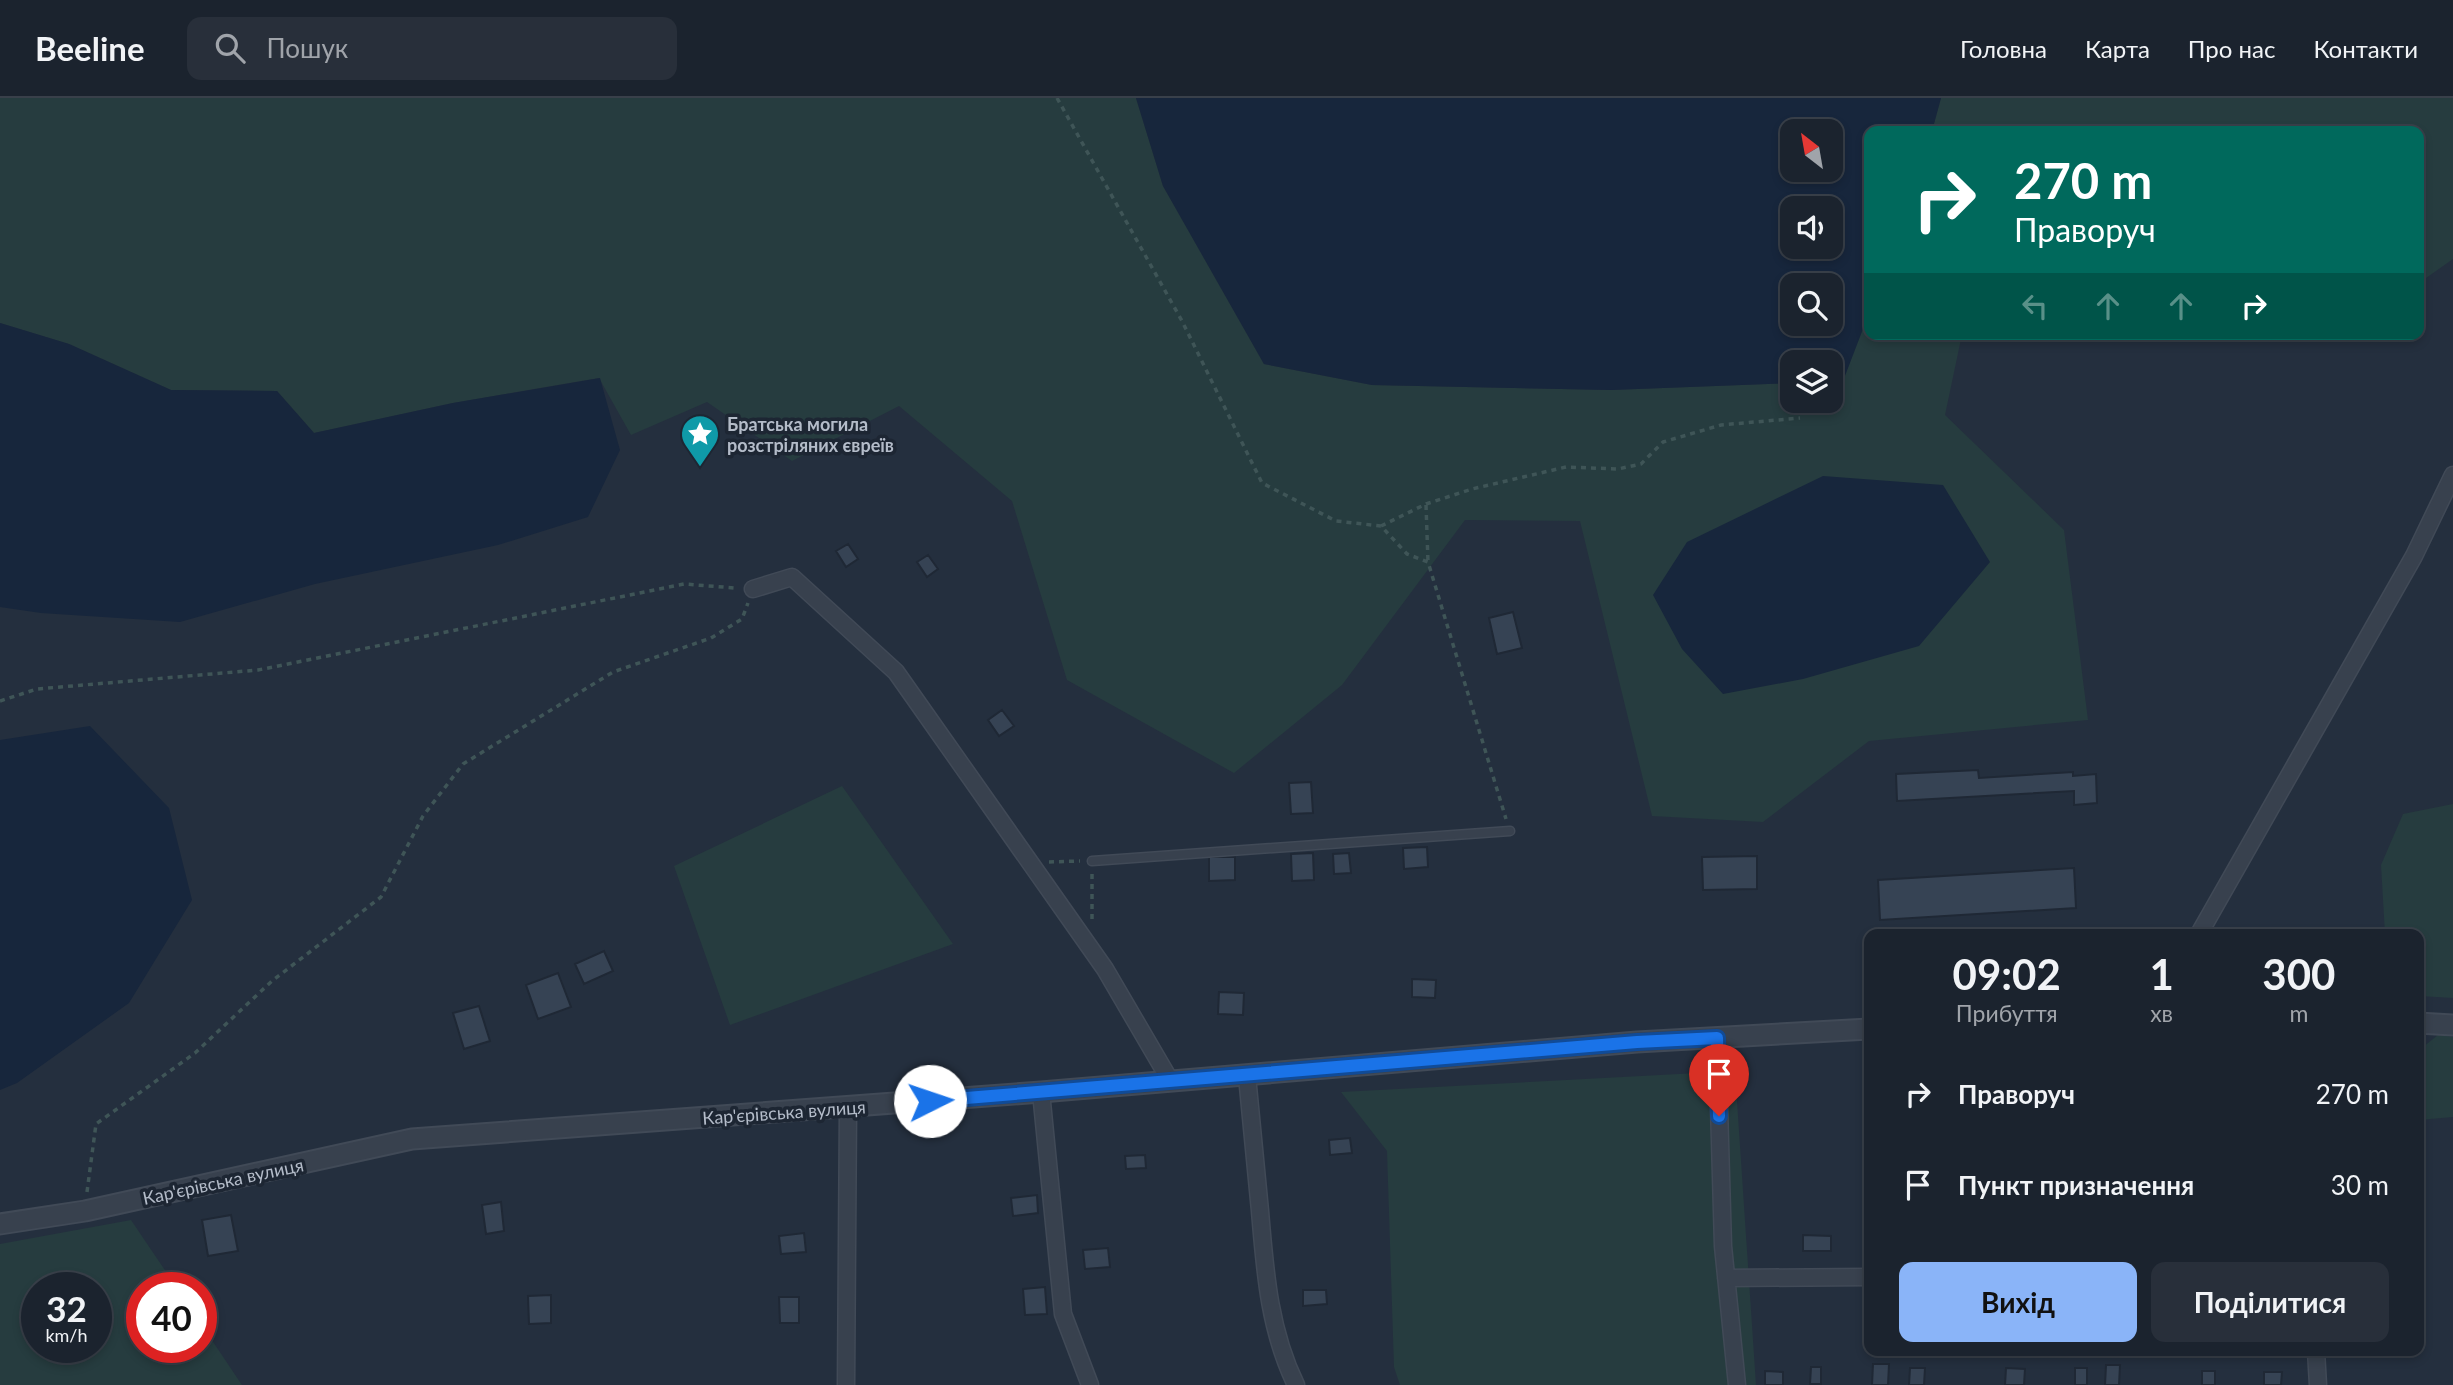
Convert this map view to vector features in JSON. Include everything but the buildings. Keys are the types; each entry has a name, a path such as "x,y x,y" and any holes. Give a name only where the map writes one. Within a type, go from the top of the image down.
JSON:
{"street":[{"path":"2202,929 2414,556 2453,475"},
{"path":"753,589 792,577 896,673 1091,949 1171,1082"},
{"path":"2424,1023 2453,1025"},
{"name":"Кар'єрівська вулиця","path":"0,1224 85,1211 412,1139 1041,1093 1637,1042 1864,1029"},
{"path":"1717,1038 1723,1246 1737,1385"},
{"path":"1247,1076 1266,1285 1273,1325 1287,1368 1296,1385"},
{"path":"1041,1093 1063,1314 1090,1385"},
{"path":"846,1385 848,1108"},
{"path":"1726,1278 1864,1277"},
{"path":"2316,1356 2318,1385"}],"lane":[{"path":"1092,861 1510,831"}],"path":[{"path":"1057,98 1182,321 1262,483 1336,521 1381,526 1451,495 1566,467 1618,469 1641,464 1663,442 1721,425 1800,418"},
{"path":"1426,505 1428,562 1510,831"},
{"path":"1381,526 1407,554 1428,562"},
{"path":"0,701 37,688 258,670 684,584 753,589 742,619 711,638 612,672 463,764 423,816 381,897 272,981 195,1053 96,1124 85,1211"},
{"path":"1030,863 1092,861 1091,949"}],"green space":[{"path":"0,98 1136,98 1163,186 1264,364 1372,385 1611,390 1780,383 1780,413 1843,413 1843,380 1864,326 1864,340 1961,340 1945,415 2064,530 2088,720 1869,741 1763,822 1652,816 1580,521 1465,520 1342,685 1234,773 1067,680 1012,501 899,406 792,461 707,402 631,435 599,378 453,403 314,433 277,391 171,390 69,344 0,323"},
{"path":"1941,98 2453,98 2453,259 2424,279 2424,126 1933,126"},
{"path":"842,786 953,944 730,1025 674,866"},
{"path":"2453,804 2453,998 2424,996 2424,929 2385,929 2381,865 2403,814"},
{"path":"2438,1035 2453,1037 2453,1117 2424,1120 2424,1046"},
{"path":"1735,1071 1756,1385 1400,1385 1394,1367 1387,1151 1341,1092"},
{"path":"131,1220 166,1272 126,1272 126,1363 217,1363 217,1348 242,1385 0,1385 0,1244"}],"water":[{"path":"1136,98 1941,98 1933,126 1864,126 1864,326 1843,381 1843,350 1780,350 1780,383 1611,390 1372,385 1264,364 1163,186"},
{"path":"0,323 69,344 171,390 277,391 314,433 453,403 600,378 620,450 588,517 498,545 315,584 180,622 41,613 0,607"},
{"path":"1823,476 1943,485 1990,562 1919,646 1803,679 1723,694 1682,649 1653,595 1687,542"},
{"path":"90,726 169,808 192,900 129,1003 17,1083 0,1090 0,740"}],"place":[{"name":"Братська могила розстріляних євреїв","path":"700,468"}],"route":[{"path":"930,1101 1637,1042 1717,1038 1719,1116"}]}
